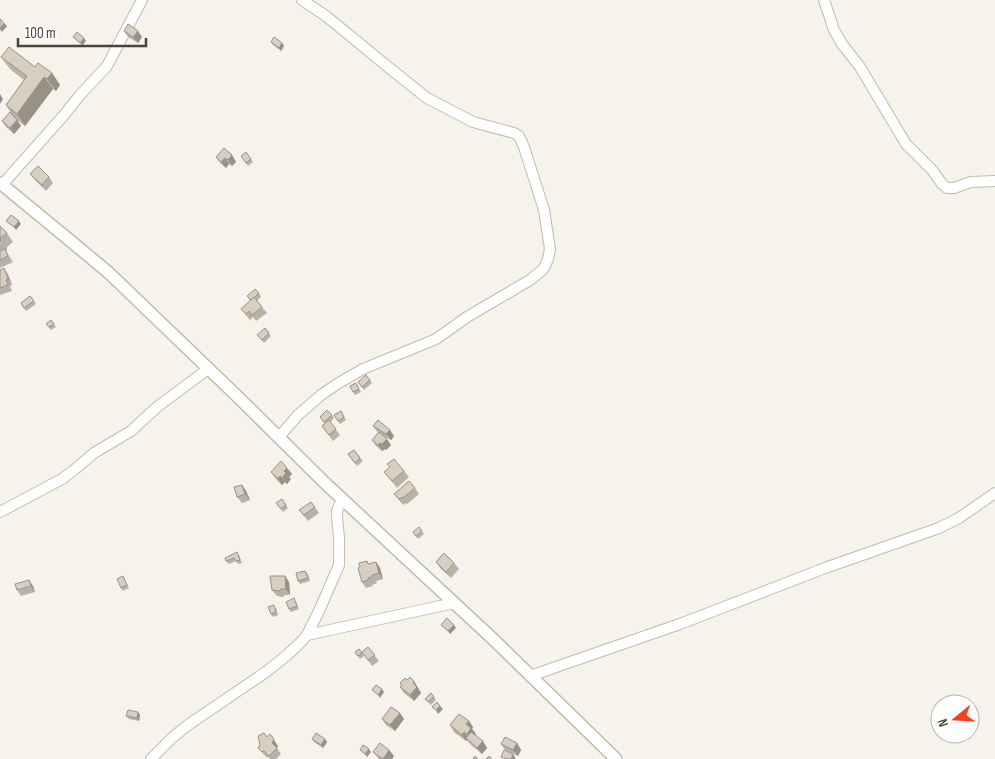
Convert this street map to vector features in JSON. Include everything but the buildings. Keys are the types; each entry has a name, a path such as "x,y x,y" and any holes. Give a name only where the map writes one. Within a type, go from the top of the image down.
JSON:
{"street":[{"path":"142,0 107,66 1,184 109,273 342,499 454,603 616,759"},
{"path":"278,437 298,415 337,384 363,369 436,339 467,317 530,280 544,268 550,249 541,200 519,136 473,122 427,98 326,16 303,0"},
{"path":"824,0 834,30 842,44 860,67 906,144 942,184 946,188 954,188 971,182 995,181"},
{"path":"0,512 62,478 94,453 131,432 157,406 208,369"},
{"path":"530,676 680,624 825,568 939,528 959,518 995,493"},
{"path":"151,759 188,725 266,672 300,643 306,635 319,611 339,565 337,511 342,499"},
{"path":"306,635 454,603"}]}
